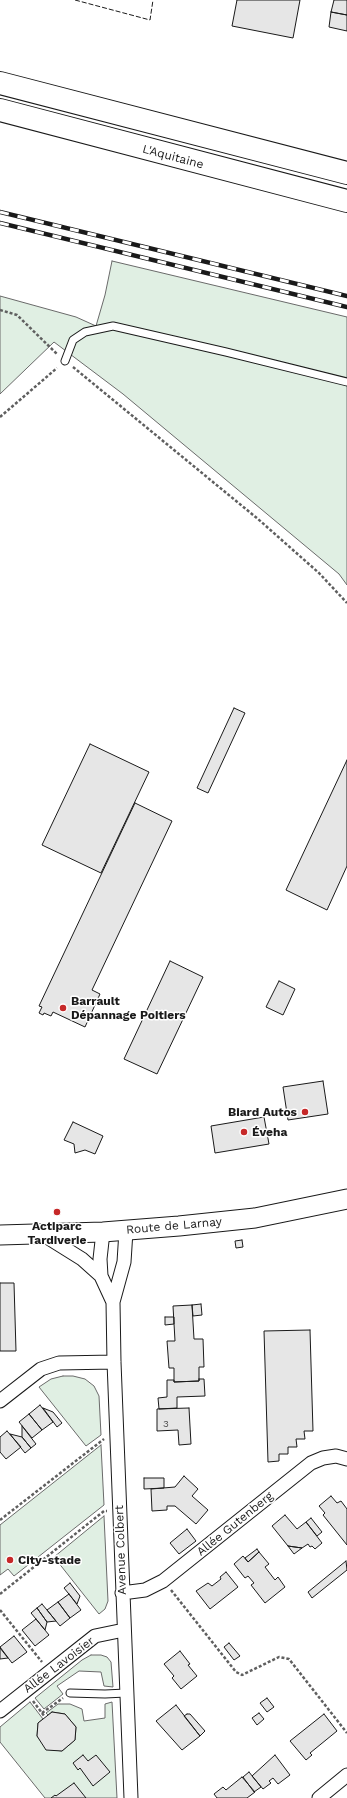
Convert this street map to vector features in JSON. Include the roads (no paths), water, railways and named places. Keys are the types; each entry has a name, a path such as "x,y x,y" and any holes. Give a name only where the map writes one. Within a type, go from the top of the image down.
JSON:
{"highway":[{"path":"0,83 347,173"},
{"name":"L'Aquitaine","path":"0,110 193,162 347,201"}],"street":[{"name":"Route de Larnay","path":"0,1235 126,1231 255,1218 347,1199"},
{"name":"Avenue Colbert","path":"126,1231 123,1269 113,1302 130,1798"},
{"name":"Avenue Colbert","path":"103,1232 100,1259 101,1276 113,1302"},
{"name":"Avenue Colbert","path":"42,1234 82,1260 101,1276"},
{"path":"0,1401 41,1369 60,1363 114,1362"},
{"name":"Allée Gutenberg","path":"122,1593 145,1590 163,1581 311,1463 323,1458 336,1456 347,1459"},
{"name":"Allée Lavoisier","path":"0,1711 96,1636 124,1630"},
{"path":"319,1798 347,1776"}],"lane":[{"path":"65,361 73,340 85,332 113,326 347,382"},
{"path":"70,1692 105,1694 126,1693"}],"railway":[{"path":"0,212 347,296"},
{"path":"0,223 347,307"}],"place":[{"name":"Barrault Dépannage Poitiers","path":"63,1008"},
{"name":"Biard Autos","path":"305,1112"},
{"name":"Éveha","path":"244,1132"},
{"name":"Actiparc Tardiverie","path":"57,1212"},
{"name":"City-stade","path":"10,1560"}]}
